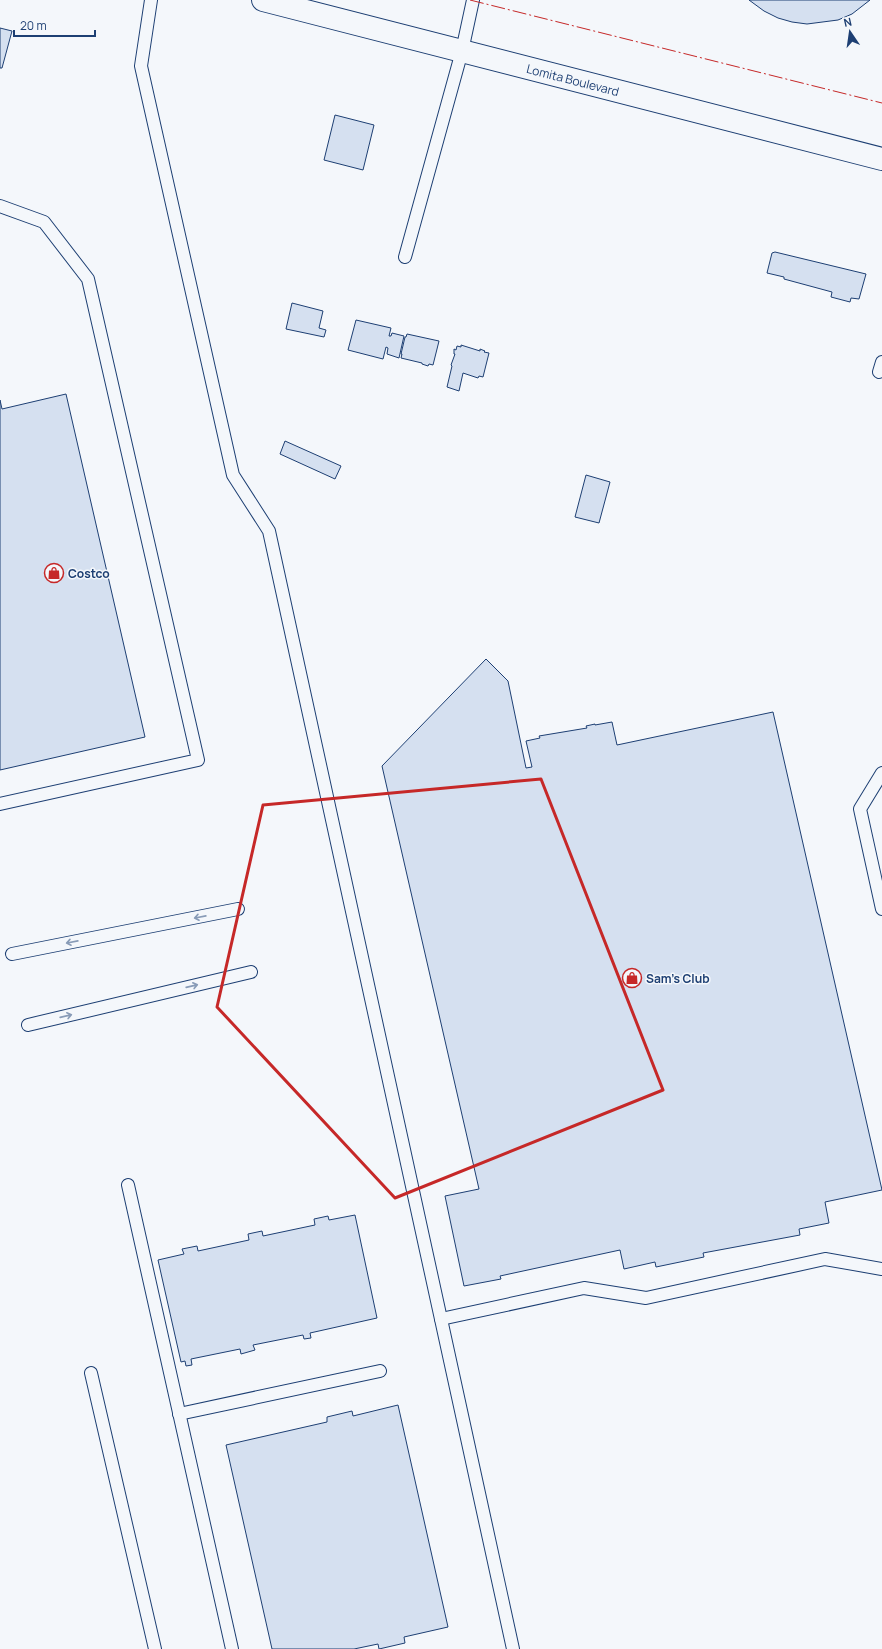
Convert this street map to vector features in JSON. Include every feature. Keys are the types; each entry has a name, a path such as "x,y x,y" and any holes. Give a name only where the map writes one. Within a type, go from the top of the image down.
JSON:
{"main road":[{"name":"Lomita Boulevard","path":"263,0 882,160"}],"lane":[{"path":"150,0 141,66 232,475 269,531 513,1649"},
{"path":"404,257 462,51 473,0"},
{"path":"0,206 44,222 88,279 198,760 0,804"},
{"path":"882,773 860,810 882,909"},
{"path":"12,954 238,909"},
{"path":"28,1025 251,972"},
{"path":"128,1185 232,1649"},
{"path":"441,1319 584,1288 646,1298 825,1259 882,1269"},
{"path":"179,1414 380,1371"},
{"path":"91,1373 155,1649"}],"highlighted area":[{"path":"541,779 663,1090 395,1198 217,1007 263,805"}],"building":[{"path":"749,0 870,0 852,14 838,20 807,24 778,18 764,11"},
{"path":"0,28 12,31 2,68 0,68"},
{"path":"335,115 374,125 363,170 324,160"},
{"path":"775,252 866,274 859,299 851,298 850,302 831,297 832,292 767,273 772,253"},
{"path":"292,303 323,311 319,328 326,330 324,337 286,329"},
{"path":"356,320 391,328 389,336 391,336 392,333 404,336 399,358 387,354 388,348 386,347 383,359 348,350"},
{"path":"407,334 439,341 433,365 429,364 428,366 401,358 405,337"},
{"path":"461,345 480,351 480,349 489,353 483,377 479,376 478,378 463,373 459,391 447,387 451,365 455,354 454,349 456,350 457,346 461,347"},
{"name":"Costco","path":"66,394 145,737 0,770 0,400 2,409"},
{"path":"285,441 341,466 335,479 280,454"},
{"path":"586,475 610,482 599,523 575,517"},
{"name":"Sam's Club","path":"486,659 508,681 526,768 532,767 526,741 540,738 539,736 587,728 586,726 595,724 612,722 617,745 773,712 882,1190 825,1202 829,1223 799,1229 800,1235 703,1253 704,1257 656,1267 655,1262 624,1269 620,1250 500,1276 501,1279 464,1286 445,1196 479,1189 382,766"},
{"path":"355,1215 377,1318 310,1333 311,1338 304,1339 303,1335 253,1345 255,1350 241,1354 240,1349 191,1359 192,1365 186,1366 185,1361 181,1362 158,1260 184,1254 182,1249 197,1246 198,1251 249,1240 248,1234 262,1231 263,1236 315,1225 314,1219 328,1216 329,1220"},
{"path":"398,1405 448,1627 404,1637 405,1643 379,1649 378,1644 354,1649 272,1649 226,1445 327,1422 327,1417 352,1411 353,1416"}],"power":[{"path":"470,0 882,103"}],"place":[{"name":"Costco","path":"54,573"},
{"name":"Sam's Club","path":"632,978"}]}
